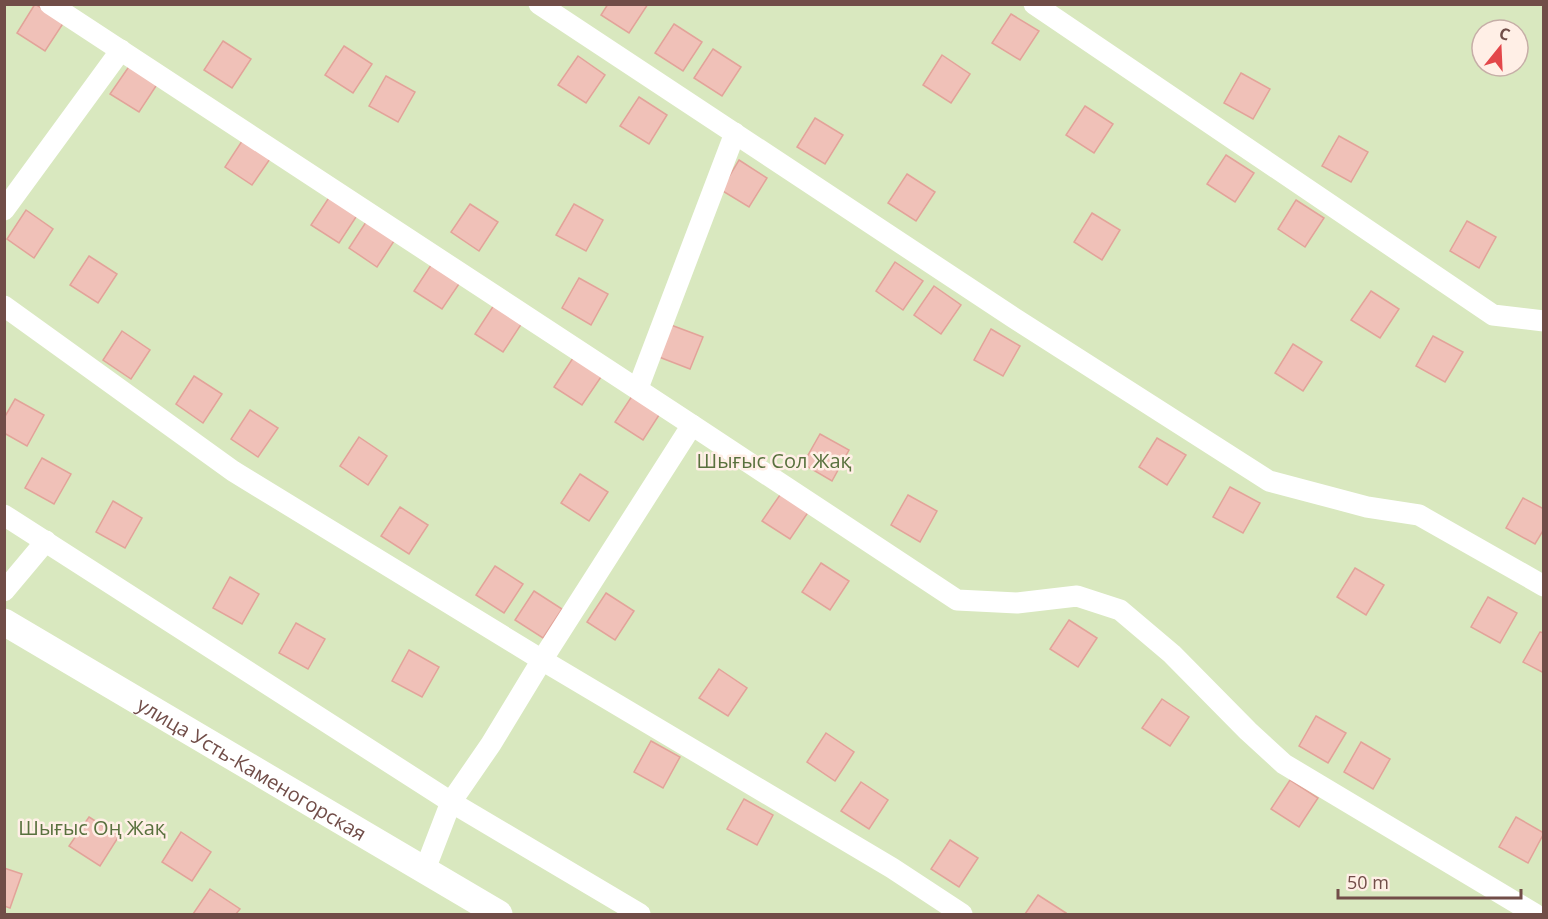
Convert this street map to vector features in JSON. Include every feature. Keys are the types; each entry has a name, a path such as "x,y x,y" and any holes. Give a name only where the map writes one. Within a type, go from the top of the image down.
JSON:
{"street":[{"path":"50,4 638,388 957,600 1017,603 1077,596 1120,610 1172,654 1284,764 1535,915"},
{"path":"539,4 1014,318 1269,481 1367,507 1419,515 1544,586"},
{"path":"1034,4 1493,315 1544,321"},
{"path":"4,210 121,50"},
{"path":"638,388 735,133"},
{"path":"4,306 232,471 542,660 892,868 962,915"},
{"path":"424,872 451,802 491,744 692,425"},
{"path":"4,514 451,802 640,915"},
{"path":"4,591 46,541"},
{"name":"улица Усть-Каменогорская","path":"4,622 499,915"}],"green space":[{"name":"Шығыс Сол Жақ","path":"5,5 1543,5 1543,914 5,914"}],"building":[{"path":"35,4 64,22 45,51 17,33"},
{"path":"608,4 648,4 629,33 601,15"},
{"path":"1011,14 1039,31 1020,60 992,43"},
{"path":"674,24 702,42 683,71 655,53"},
{"path":"223,41 251,59 232,88 204,70"},
{"path":"344,46 372,64 353,93 325,75"},
{"path":"713,49 741,67 722,96 694,78"},
{"path":"942,55 970,74 951,103 923,85"},
{"path":"578,56 605,75 586,103 558,85"},
{"path":"130,65 158,83 139,112 110,94"},
{"path":"1241,73 1270,89 1253,119 1224,103"},
{"path":"386,76 415,92 398,122 369,106"},
{"path":"639,97 667,115 649,144 620,126"},
{"path":"1085,106 1113,124 1094,153 1066,135"},
{"path":"815,118 843,135 825,164 797,147"},
{"path":"1339,136 1368,152 1351,182 1322,166"},
{"path":"244,138 272,156 252,185 225,167"},
{"path":"1226,155 1254,173 1235,202 1207,184"},
{"path":"739,160 767,178 749,207 721,190"},
{"path":"907,174 935,192 916,221 888,203"},
{"path":"330,196 358,214 339,243 311,225"},
{"path":"1296,200 1324,218 1305,247 1278,229"},
{"path":"470,204 498,222 479,251 451,232"},
{"path":"574,204 603,220 586,251 556,235"},
{"path":"26,210 53,229 34,258 7,239"},
{"path":"1092,213 1120,230 1102,260 1074,242"},
{"path":"368,219 396,238 377,267 349,248"},
{"path":"1467,221 1496,237 1479,268 1450,251"},
{"path":"89,256 117,274 98,303 70,285"},
{"path":"433,262 461,281 442,309 414,291"},
{"path":"895,262 923,281 903,310 876,291"},
{"path":"579,278 608,294 591,325 562,308"},
{"path":"934,286 961,305 941,334 914,315"},
{"path":"1371,291 1399,309 1380,338 1351,320"},
{"path":"494,305 522,323 503,352 475,334"},
{"path":"671,325 703,337 690,369 659,357"},
{"path":"991,329 1020,346 1003,376 974,360"},
{"path":"122,331 150,350 131,379 103,360"},
{"path":"1433,336 1463,352 1445,382 1416,366"},
{"path":"1293,344 1322,362 1303,391 1275,373"},
{"path":"573,358 601,377 582,405 554,387"},
{"path":"194,376 222,394 203,423 176,404"},
{"path":"634,393 661,412 643,440 615,422"},
{"path":"15,399 44,415 27,446 4,433 4,418"},
{"path":"250,410 278,428 258,457 231,439"},
{"path":"820,434 849,450 832,481 803,464"},
{"path":"359,437 387,456 368,485 340,466"},
{"path":"1157,438 1186,455 1167,485 1139,467"},
{"path":"42,458 71,474 54,504 25,488"},
{"path":"580,474 608,492 589,521 561,503"},
{"path":"1230,487 1260,503 1243,533 1213,517"},
{"path":"782,492 809,511 790,539 762,521"},
{"path":"908,495 937,511 920,542 891,525"},
{"path":"1523,498 1544,509 1544,529 1535,544 1506,528"},
{"path":"113,501 142,518 125,548 96,532"},
{"path":"400,507 428,525 409,554 381,536"},
{"path":"821,563 849,581 830,610 802,592"},
{"path":"495,566 523,584 504,613 476,595"},
{"path":"1355,568 1384,585 1366,615 1337,597"},
{"path":"230,577 259,594 242,624 213,608"},
{"path":"534,591 562,609 543,638 515,620"},
{"path":"606,593 634,611 615,640 587,622"},
{"path":"1488,597 1517,613 1500,643 1471,627"},
{"path":"1069,620 1097,638 1078,667 1050,649"},
{"path":"296,623 325,639 308,669 279,653"},
{"path":"1540,632 1544,633 1544,673 1523,662"},
{"path":"409,650 439,667 422,697 392,681"},
{"path":"719,669 747,688 728,716 699,698"},
{"path":"1162,699 1189,717 1170,746 1142,728"},
{"path":"1316,716 1346,733 1328,763 1299,746"},
{"path":"826,733 854,752 835,781 807,762"},
{"path":"651,741 680,757 663,788 634,772"},
{"path":"1361,742 1390,759 1373,789 1344,772"},
{"path":"1290,780 1318,798 1299,827 1271,809"},
{"path":"861,782 888,800 869,829 841,811"},
{"path":"744,799 773,815 757,845 727,829"},
{"path":"89,817 119,836 100,866 69,846"},
{"path":"1516,817 1544,833 1528,863 1499,847"},
{"path":"181,832 211,852 192,881 162,862"},
{"path":"950,840 978,858 959,887 931,869"},
{"path":"4,868 22,874 10,908 4,906"},
{"path":"210,889 240,909 236,914 193,914"},
{"path":"1038,895 1066,913 1025,914"}],"park label":[{"name":"Шығыс Оң Жақ","path":"92,827"}]}
